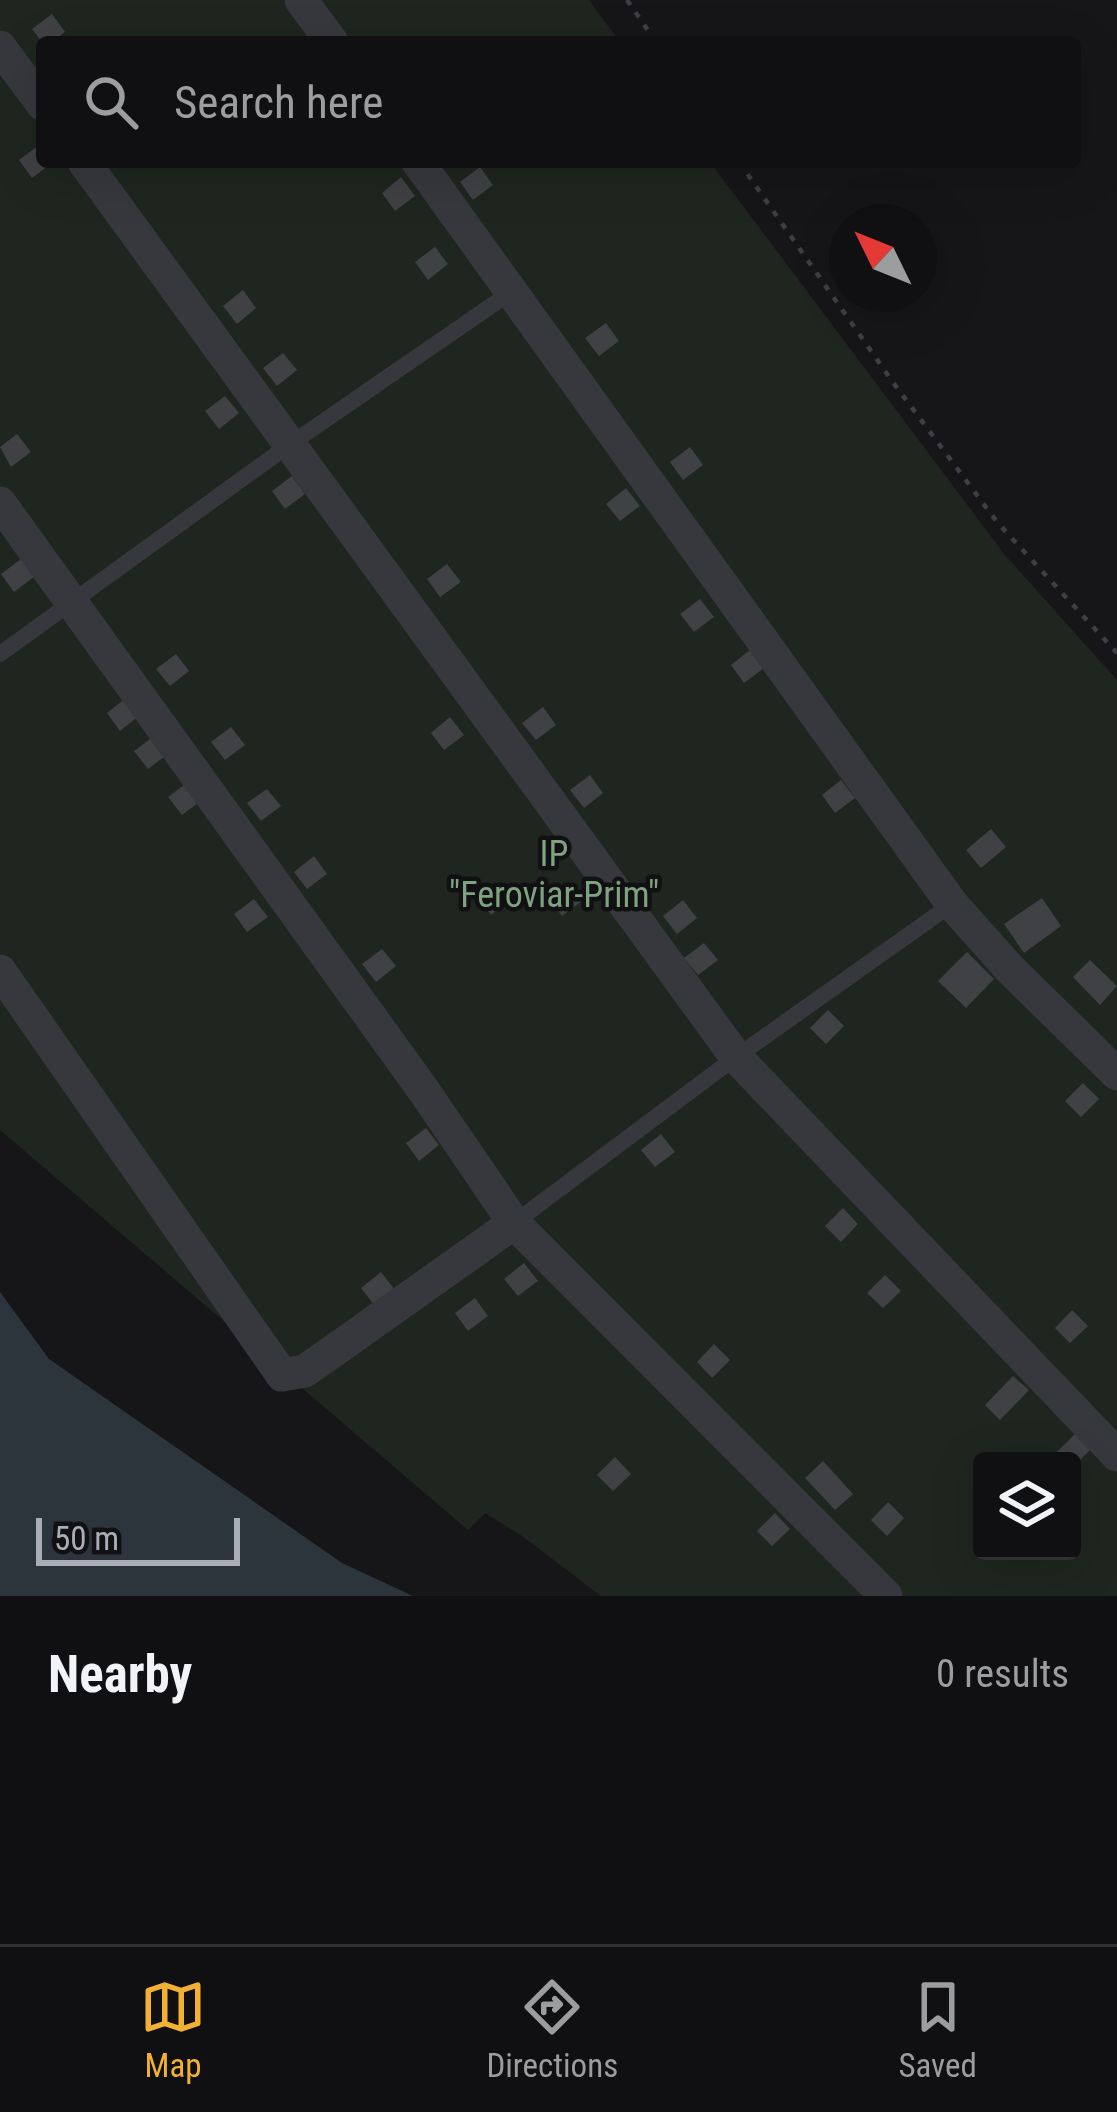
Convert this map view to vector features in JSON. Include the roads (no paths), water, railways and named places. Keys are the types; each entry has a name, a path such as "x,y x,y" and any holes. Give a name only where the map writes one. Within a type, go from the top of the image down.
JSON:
{"street":[{"path":"302,0 328,36"},
{"path":"0,47 36,96"},
{"path":"88,168 736,1057 1117,1455"},
{"path":"422,168 952,904 1010,969 1117,1074"},
{"path":"0,503 514,1222 886,1596"},
{"path":"0,971 282,1375 305,1371 514,1222"}],"lane":[{"path":"0,654 511,292"},
{"path":"514,1222 952,904"}],"park label":[{"name":"IP \"Feroviar-Prim\"","path":"554,874"}]}
